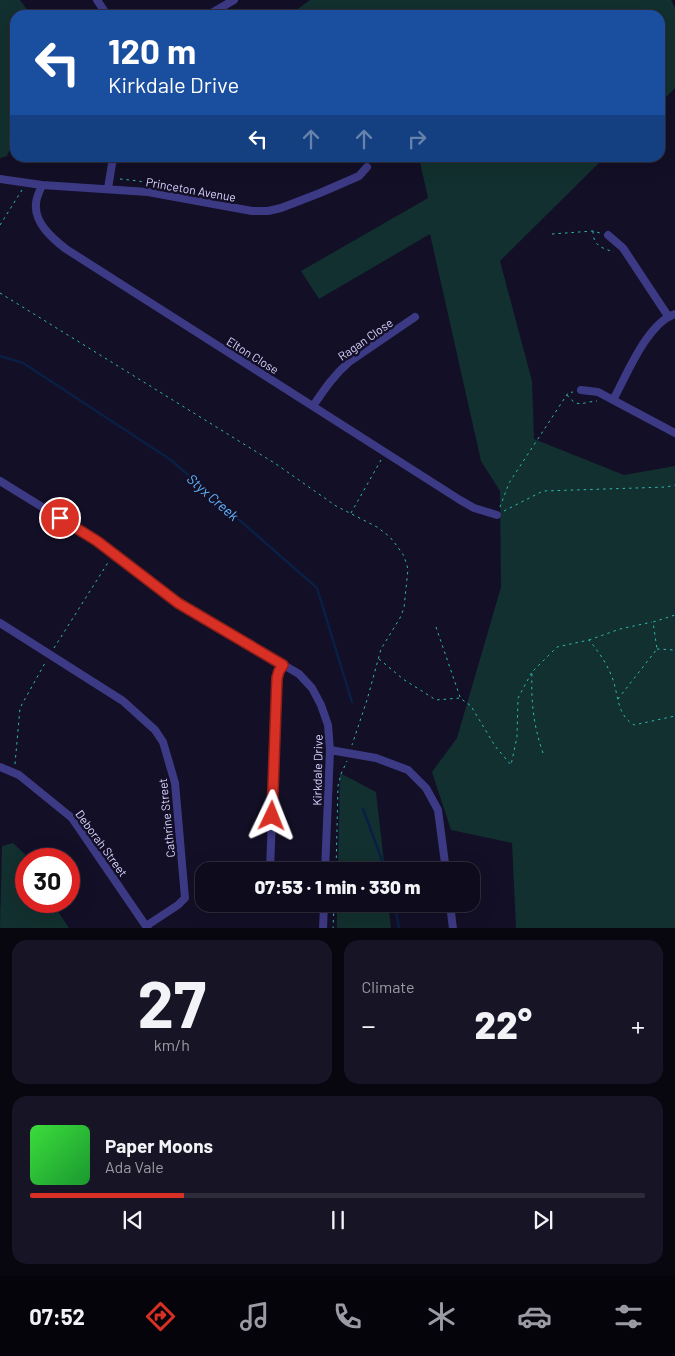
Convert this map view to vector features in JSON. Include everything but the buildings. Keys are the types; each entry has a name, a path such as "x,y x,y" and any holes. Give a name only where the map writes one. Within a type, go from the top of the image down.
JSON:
{"street":[{"path":"217,10 234,0"},
{"path":"108,188 112,162"},
{"name":"Princeton Avenue","path":"0,179 148,192 252,211 268,211 346,182 359,176 367,167"},
{"name":"Elton Close","path":"42,184 36,206 37,214 44,228 54,240 66,249 460,500 474,508 497,515"},
{"path":"608,235 623,248 671,315 654,329 642,345 613,400"},
{"name":"Ragan Close","path":"314,406 340,370 415,317"},
{"path":"581,390 598,392 675,433"},
{"name":"Kirkdale Drive","path":"0,481 113,554 178,603 299,674 312,688 328,724 330,750 325,862"},
{"name":"Cathrine Street","path":"0,623 123,700 155,730 166,748 175,783 185,898 147,927"},
{"path":"270,862 277,678 283,665"},
{"path":"330,750 376,758 408,770 426,788 438,810 445,862"},
{"name":"Deborah Street","path":"0,767 14,772 72,818 147,927"},
{"path":"323,928 324,912"},
{"path":"451,912 453,928"}],"path":[{"path":"120,179 139,181 150,185"},
{"path":"0,225 21,192"},
{"path":"593,232 596,245 617,253"},
{"path":"552,234 593,232 608,235"},
{"path":"0,293 276,464 330,502 377,527 390,537 402,553 408,566 409,576 404,611 383,644 351,747"},
{"path":"497,515 509,483 568,393 581,390"},
{"path":"567,395 573,402 578,404 591,401 603,403"},
{"path":"350,513 382,458"},
{"path":"497,515 543,491 667,487 675,484"},
{"path":"14,772 20,708 50,654 113,554"},
{"path":"436,627 460,698 471,706 495,746 511,765 517,737 518,698 532,672 557,647 675,615"},
{"path":"618,700 656,649 653,622"},
{"path":"588,640 603,657 612,678 625,720 634,725 675,716"},
{"path":"656,649 675,650"},
{"path":"378,659 436,700 460,698"},
{"path":"532,672 531,700 536,732 543,752"},
{"path":"336,862 338,786 348,758"},
{"path":"333,928 334,912"}],"green space":[{"path":"0,0 20,0 27,10 10,10 10,149 7,156 0,158"},
{"path":"310,0 671,0 675,8 675,88 665,98 665,10 296,10"},
{"path":"420,162 600,162 500,261 532,381 534,439 624,475 675,466 675,928 516,928 512,843 451,830 432,772 457,738 501,587 500,491 481,461 430,234 319,299 301,271 428,198"},
{"path":"340,773 376,792 384,862 338,862"},
{"path":"13,843 18,848 15,848 15,913 59,913 69,928 0,928 2,846"},
{"path":"337,912 389,912 391,928 337,928"}],"waterway":[{"name":"Styx Creek","path":"0,356 23,363 171,460 317,588 352,702"},
{"path":"363,809 383,862"},
{"path":"396,912 399,928"}],"route":[{"path":"60,518 97,541 149,583 178,603 283,665 277,678 272,816"}]}
